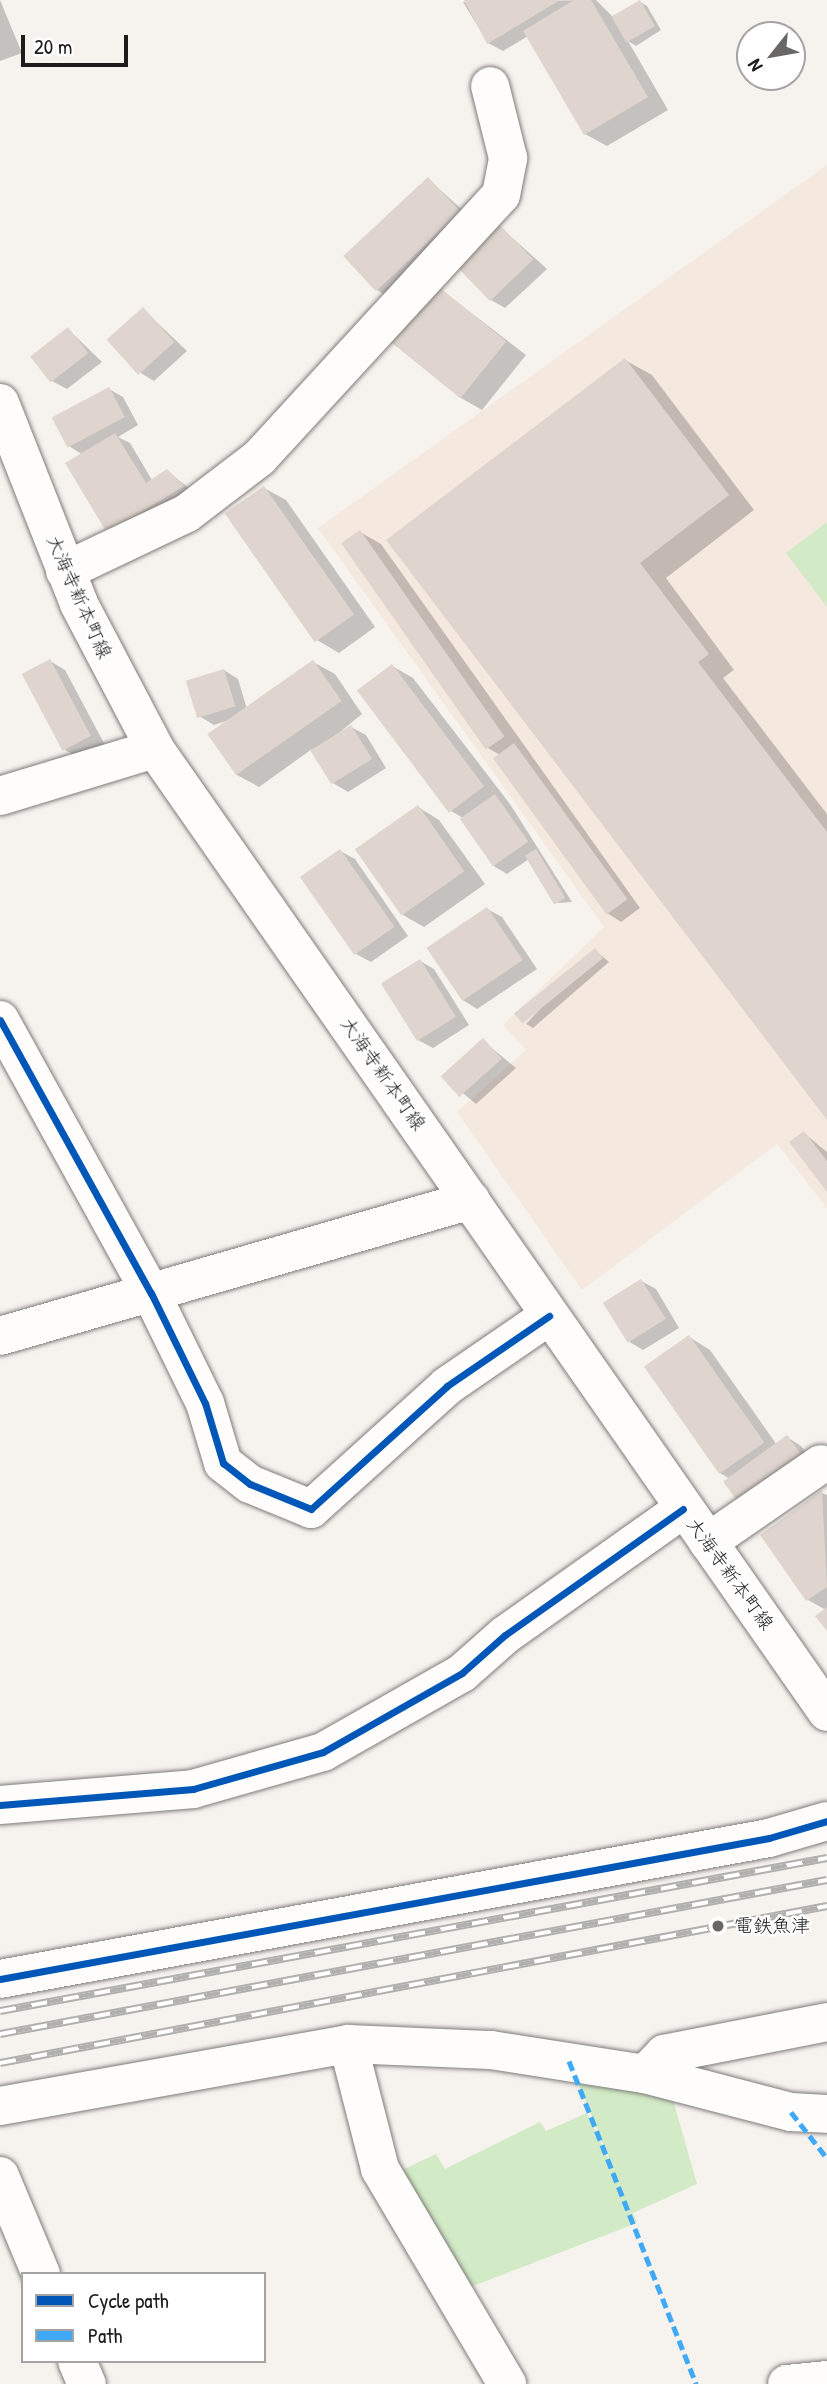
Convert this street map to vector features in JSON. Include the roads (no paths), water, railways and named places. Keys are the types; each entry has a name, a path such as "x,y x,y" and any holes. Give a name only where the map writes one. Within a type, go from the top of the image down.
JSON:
{"street":[{"path":"65,571 187,513 259,458 501,195 509,158 490,86"},
{"name":"大海寺新本町線","path":"0,403 65,571 155,749 827,1712"},
{"path":"0,796 155,749"},
{"path":"0,1020 151,1293 205,1402 223,1463 250,1484 311,1510 447,1385 549,1316"},
{"path":"0,1336 471,1200"},
{"path":"708,1542 821,1464"},
{"path":"0,1805 193,1789 323,1752 463,1673 505,1635 683,1509"},
{"path":"0,1979 769,1838 827,1821"},
{"path":"645,2074 664,2054 827,2022"},
{"path":"348,2044 380,2169 508,2384"},
{"path":"0,2106 348,2044 491,2050 645,2074 792,2112 827,2114"},
{"path":"0,2176 40,2272"},
{"path":"79,2363 87,2384"},
{"path":"787,2384 827,2380"}],"railway":[{"path":"0,2011 827,1858"},
{"path":"0,2034 827,1880"},
{"path":"0,2063 827,1906"}],"place":[{"name":"電鉄魚津","path":"718,1926"}]}
